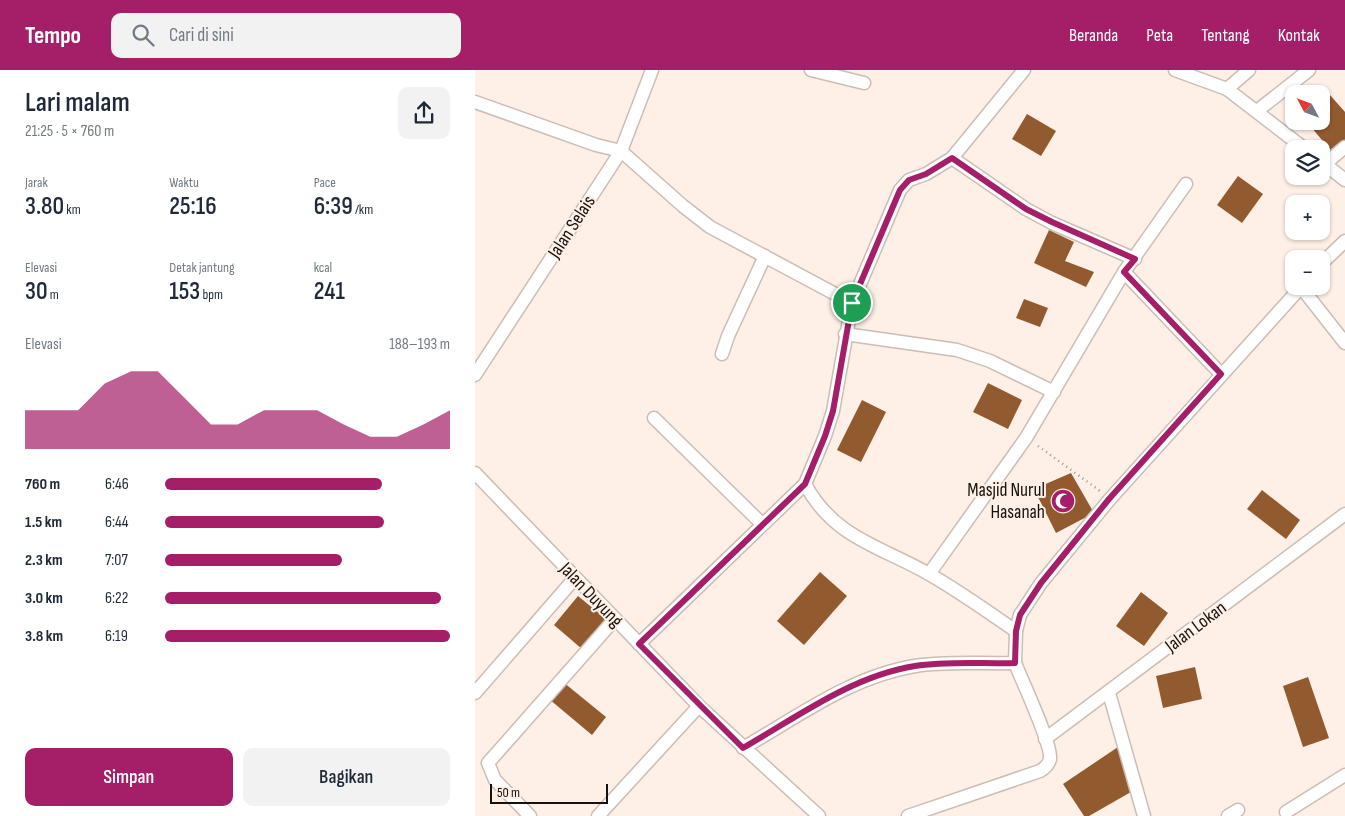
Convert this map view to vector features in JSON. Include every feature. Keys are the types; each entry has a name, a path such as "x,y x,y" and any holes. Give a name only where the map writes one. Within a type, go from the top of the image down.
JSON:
{"street":[{"name":"Jalan Selais","path":"475,375 621,151 652,70"},
{"path":"811,70 864,83"},
{"path":"639,644 805,484 833,411 845,334 852,303 903,185 941,166 952,158 1024,70"},
{"path":"1175,70 1227,89 1294,140"},
{"path":"1227,89 1249,70"},
{"path":"1257,111 1309,70"},
{"path":"475,102 597,145 621,151 703,222 852,303"},
{"path":"1330,158 1345,147"},
{"path":"952,158 1026,209 1135,259"},
{"path":"1330,168 1345,180"},
{"path":"929,574 1026,438 1124,272 1135,259 1186,184"},
{"path":"1330,255 1345,241"},
{"path":"722,354 728,336 765,256"},
{"path":"1124,272 1221,374"},
{"path":"908,816 1041,771 1046,767 1050,757 1045,739 1015,663 1016,631 1020,615 1041,583 1109,499 1294,295"},
{"path":"1307,295 1345,343"},
{"path":"845,334 957,350 990,361 1054,392"},
{"path":"654,418 762,524"},
{"name":"Jalan Duyung","path":"475,473 614,620 699,706 819,816"},
{"path":"805,484 814,501 831,520 852,536 929,574 1016,631"},
{"name":"Jalan Lokan","path":"1045,739 1109,693 1345,514"},
{"path":"475,693 575,578"},
{"path":"530,816 495,780 488,763 614,620"},
{"path":"743,748 845,690 876,676 916,666 1015,663"},
{"path":"1109,693 1144,816"},
{"path":"598,816 699,706"},
{"path":"1286,812 1345,775"}],"path":[{"path":"1026,438 1086,479 1109,499"}],"building":[{"path":"1330,95 1345,112 1345,141 1332,152 1330,150 1330,140 1322,140 1314,130 1330,130"},
{"path":"1027,114 1056,131 1041,156 1012,139"},
{"path":"1238,176 1263,194 1242,223 1217,205"},
{"path":"1049,230 1074,242 1065,261 1094,272 1086,287 1034,263"},
{"path":"1024,299 1048,308 1040,327 1016,318"},
{"path":"988,383 1022,400 1008,429 973,412"},
{"path":"862,400 886,412 861,462 837,450"},
{"name":"Masjid Nurul Hasanah","path":"1071,473 1094,513 1056,533 1034,489"},
{"path":"1262,490 1300,520 1286,539 1247,509"},
{"path":"820,572 847,596 804,645 777,621"},
{"path":"1141,592 1168,613 1144,646 1116,626"},
{"path":"578,596 606,619 582,649 554,625"},
{"path":"1195,667 1202,699 1163,708 1156,676"},
{"path":"1308,677 1329,738 1303,747 1283,686"},
{"path":"563,682 606,717 592,735 549,699"},
{"path":"1118,747 1131,792 1089,816 1084,816 1063,784"}],"place":[{"name":"Masjid Nurul Hasanah","path":"1063,501"}],"route":[{"path":"952,158 1026,209 1135,259 1124,272 1221,374 1109,499 1041,583 1020,615 1016,631 1015,663 916,666 876,676 845,690 743,748 639,644 805,484 833,411 845,334 852,303 903,185 909,180 941,166 952,158"}]}
